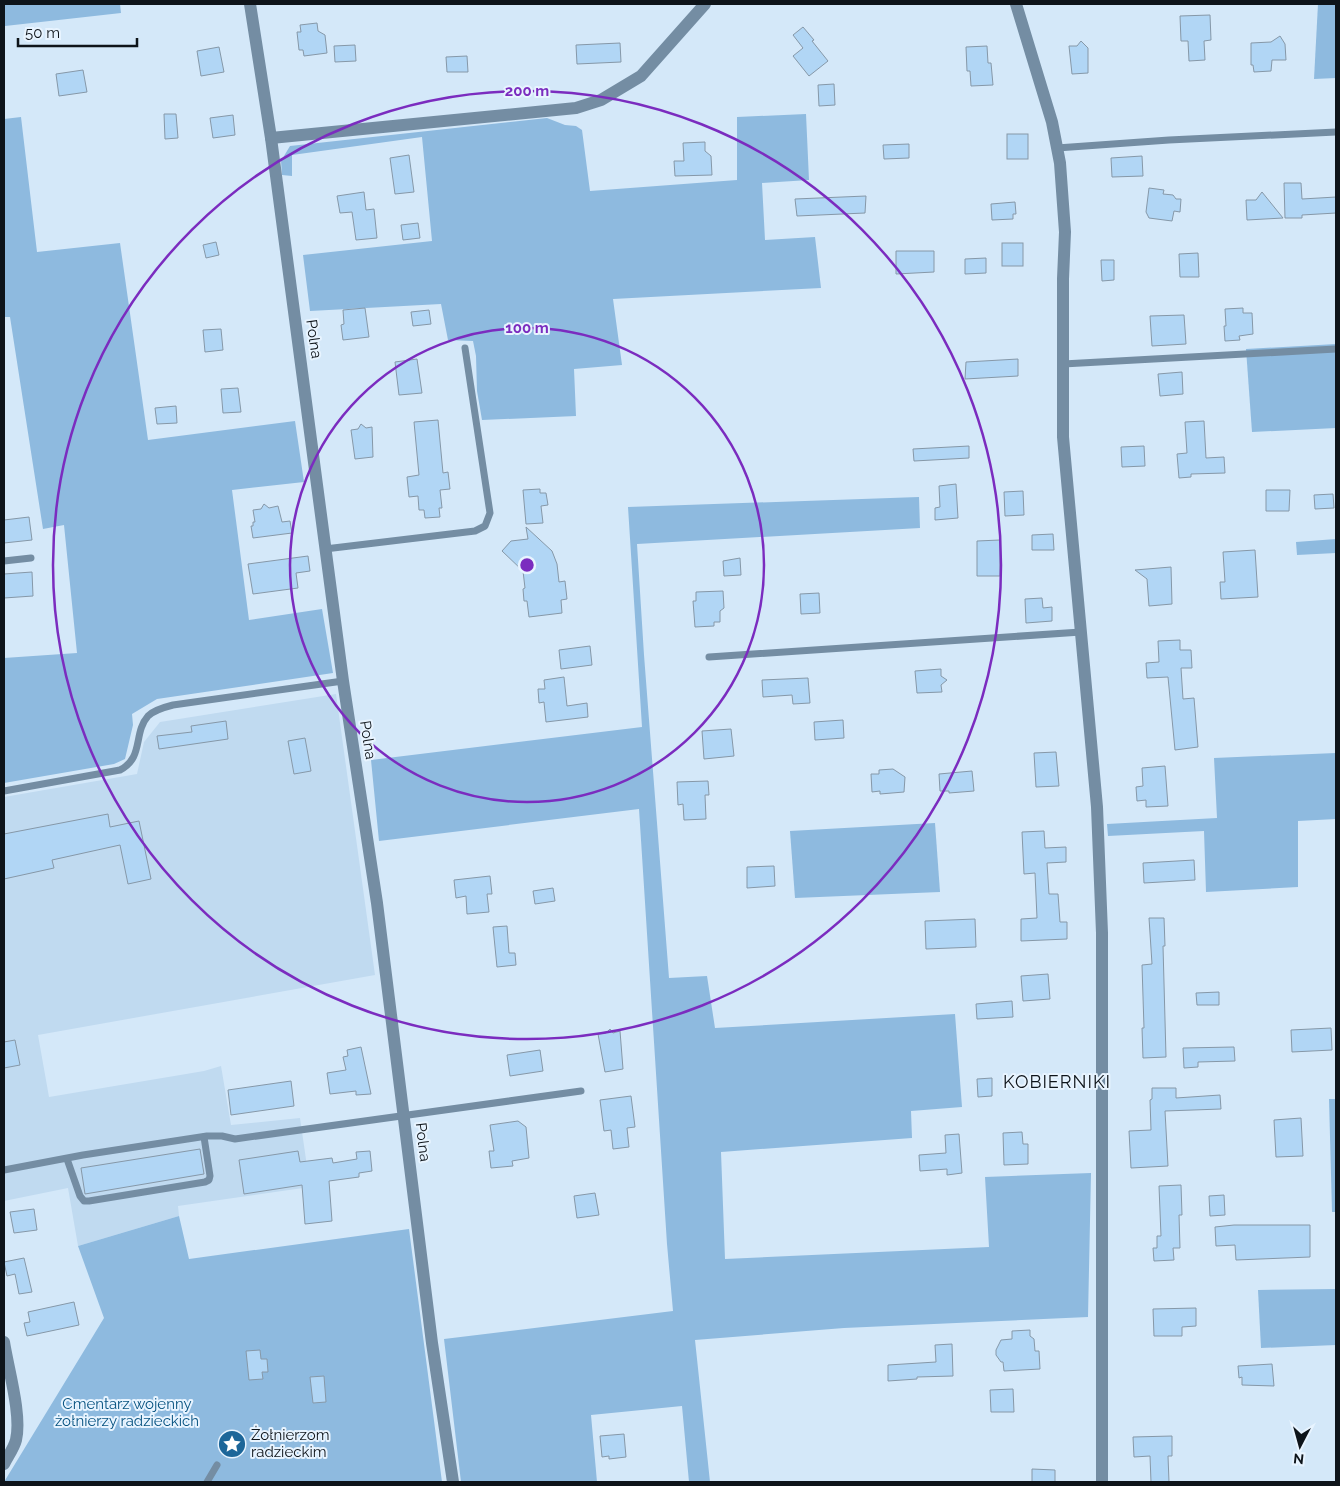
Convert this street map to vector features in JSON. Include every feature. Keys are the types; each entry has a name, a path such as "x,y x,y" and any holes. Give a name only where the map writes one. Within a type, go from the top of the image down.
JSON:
{"street":[{"name":"Polna","path":"250,4 271,138 343,681 377,903 432,1343 453,1482"},
{"path":"271,138 574,108 601,100 641,76 705,4"},
{"path":"1016,4 1052,122 1060,163 1065,232 1062,364 1063,437 1097,807 1102,933 1102,1482"},
{"path":"4,1342 15,1405 17,1430 13,1448 4,1464"}],"lane":[{"path":"1057,148 1169,140 1336,132"},
{"path":"325,549 475,531 486,526 490,513 465,348"},
{"path":"1062,364 1336,349"},
{"path":"4,561 32,558"},
{"path":"709,657 1081,632"},
{"path":"4,791 120,770 128,766 134,757 142,727 148,716 173,705 343,681"},
{"path":"4,1170 204,1137 222,1136 235,1139 382,1120 403,1114 581,1091"},
{"path":"67,1159 80,1196 84,1201 99,1200 209,1180 204,1137"},
{"path":"207,1482 217,1465"}],"shaded area":[{"path":"336,694 375,975 38,1035 49,1097 204,1071 221,1066 231,1125 300,1118 310,1187 178,1206 179,1216 78,1246 68,1188 4,1201 4,797 137,774 144,742 160,722"}],"green space":[{"path":"4,4 120,4 121,13 5,26"},
{"path":"1318,4 1336,4 1336,78 1314,79"},
{"path":"806,114 809,180 762,183 765,240 815,237 821,288 613,299 622,365 574,369 576,416 482,420 477,391 476,356 473,341 448,340 441,304 310,311 303,255 432,241 422,137 292,155 292,176 282,175 281,161 290,146 547,118 565,125 576,126 582,130 590,191 737,180 737,117"},
{"path":"21,117 37,252 120,243 148,440 295,421 304,482 232,490 249,620 322,609 333,673 157,699 132,714 133,725 125,759 114,764 4,783 4,658 77,653 64,525 43,529 10,317 4,317 4,119"},
{"path":"1336,344 1336,428 1252,432 1246,349"},
{"path":"919,497 920,528 637,544 669,978 707,976 715,1028 955,1014 962,1107 911,1111 912,1138 721,1152 725,1259 989,1247 985,1177 1091,1173 1088,1317 844,1328 695,1340 710,1482 689,1482 682,1406 591,1415 597,1482 461,1482 444,1339 673,1311 639,809 379,841 371,760 642,727 628,507"},
{"path":"1336,539 1336,553 1297,555 1296,542"},
{"path":"1336,753 1336,819 1298,821 1298,887 1206,892 1204,831 1108,836 1107,824 1217,818 1214,758"},
{"path":"935,823 940,892 795,898 790,831"},
{"path":"1329,1099 1336,1099 1336,1212 1332,1212"},
{"name":"Cmentarz wojenny żołnierzy radzieckich","path":"179,1216 189,1259 409,1229 442,1482 4,1482 104,1318 78,1246"},
{"path":"1336,1289 1336,1345 1261,1348 1258,1290"}],"building":[{"path":"1210,15 1211,40 1204,41 1205,60 1189,61 1188,41 1181,41 1180,16"},
{"path":"317,23 318,31 325,35 327,53 304,56 303,50 299,50 297,32 301,32 300,25"},
{"path":"803,27 828,61 809,76 793,56 803,48 793,35"},
{"path":"1280,36 1285,44 1286,60 1272,60 1271,71 1254,72 1253,65 1251,65 1251,43 1271,42"},
{"path":"1081,41 1088,48 1088,73 1072,74 1069,46 1077,46"},
{"path":"620,43 621,62 577,64 576,45"},
{"path":"355,45 356,61 335,62 334,46"},
{"path":"987,46 988,63 991,63 993,85 971,86 970,71 967,71 966,47"},
{"path":"219,47 224,72 201,76 197,51"},
{"path":"467,56 468,72 447,72 446,57"},
{"path":"83,70 87,92 59,96 56,74"},
{"path":"834,84 835,105 819,106 818,85"},
{"path":"164,114 176,114 178,138 165,139"},
{"path":"233,115 235,135 213,138 210,118"},
{"path":"1007,134 1028,134 1028,159 1007,159"},
{"path":"705,142 705,151 711,156 712,175 675,176 674,161 684,161 683,143"},
{"path":"909,144 909,158 884,159 883,145"},
{"path":"409,155 414,192 395,194 390,158"},
{"path":"1142,156 1143,176 1112,177 1111,158"},
{"path":"1284,183 1301,183 1302,199 1336,197 1336,213 1302,215 1302,218 1285,218"},
{"path":"1149,188 1164,190 1163,194 1173,195 1176,199 1181,199 1180,212 1174,211 1172,221 1149,218 1146,212"},
{"path":"364,192 366,210 374,209 377,238 356,240 352,212 340,213 337,196"},
{"path":"1262,192 1283,218 1247,220 1246,200 1256,200"},
{"path":"866,196 865,213 797,216 795,199"},
{"path":"1015,202 1016,214 1013,214 1013,219 992,220 991,204"},
{"path":"418,223 420,238 403,240 401,225"},
{"path":"216,242 219,255 206,258 203,245"},
{"path":"1002,243 1023,243 1023,266 1002,266"},
{"path":"896,251 934,251 934,272 896,274"},
{"path":"1198,253 1199,277 1180,277 1179,254"},
{"path":"986,258 986,273 965,274 965,259"},
{"path":"1101,260 1114,260 1114,280 1102,281"},
{"path":"365,308 369,337 343,340 341,325 344,324 343,310"},
{"path":"1243,308 1243,313 1252,313 1253,334 1239,336 1240,340 1225,341 1225,309"},
{"path":"429,310 431,324 413,326 411,312"},
{"path":"1184,315 1186,344 1152,346 1150,316"},
{"path":"221,329 223,350 205,352 203,330"},
{"path":"417,359 422,393 399,395 395,362"},
{"path":"1018,359 1018,376 965,379 966,362"},
{"path":"1182,372 1183,394 1160,396 1158,374"},
{"path":"238,388 241,412 223,413 221,389"},
{"path":"176,406 177,423 157,424 155,408"},
{"path":"438,420 443,473 448,472 450,489 440,490 442,508 439,508 440,517 425,518 424,510 419,510 418,496 409,497 407,477 419,475 414,422"},
{"path":"1204,421 1206,458 1224,457 1225,473 1191,474 1191,477 1179,478 1177,454 1187,453 1185,422"},
{"path":"361,424 366,428 372,427 373,457 355,459 351,430 358,429"},
{"path":"969,446 969,458 914,461 913,449"},
{"path":"1144,446 1145,466 1122,467 1121,447"},
{"path":"956,484 958,518 935,520 935,508 940,507 939,486"},
{"path":"540,489 540,493 546,493 548,505 541,506 543,523 526,524 523,490"},
{"path":"1266,490 1290,490 1289,511 1266,511"},
{"path":"1023,491 1024,515 1005,516 1004,492"},
{"path":"1333,494 1334,508 1315,509 1314,495"},
{"path":"264,504 269,508 278,506 282,522 290,521 292,533 253,538 251,526 255,522 253,510 261,509"},
{"path":"29,517 32,540 4,543 4,520"},
{"path":"526,527 552,551 557,564 559,582 565,581 567,599 561,600 562,613 529,617 527,601 524,601 523,571 502,551 511,541 528,539"},
{"path":"1053,534 1054,550 1032,550 1032,535"},
{"path":"1000,540 1000,576 977,576 977,541"},
{"path":"1255,550 1258,597 1221,599 1220,582 1225,582 1223,552"},
{"path":"308,556 310,571 296,573 298,588 253,594 248,564"},
{"path":"740,558 741,575 724,576 723,561"},
{"path":"1171,567 1172,604 1149,606 1147,579 1135,570"},
{"path":"32,572 33,596 4,598 4,574"},
{"path":"723,591 724,608 720,611 720,622 714,622 714,626 695,627 693,601 696,601 696,592"},
{"path":"819,593 820,613 801,614 800,594"},
{"path":"1042,598 1043,608 1052,607 1052,621 1026,623 1025,599"},
{"path":"1180,640 1180,650 1191,650 1192,668 1181,668 1183,699 1194,698 1198,747 1175,750 1168,677 1147,678 1146,663 1159,662 1158,641"},
{"path":"590,646 592,665 561,669 559,650"},
{"path":"941,669 941,676 947,680 941,685 942,692 917,693 915,671"},
{"path":"564,677 567,706 587,703 588,717 546,722 544,702 539,703 538,689 545,689 544,680"},
{"path":"808,678 810,703 793,704 792,695 763,697 762,680"},
{"path":"843,720 844,738 815,740 814,722"},
{"path":"226,721 228,739 159,749 157,736 192,732 191,726"},
{"path":"731,729 734,756 704,759 702,731"},
{"path":"305,738 311,771 294,774 288,741"},
{"path":"1056,752 1059,786 1036,787 1034,753"},
{"path":"1165,766 1168,806 1146,807 1146,800 1137,801 1136,787 1143,786 1142,768"},
{"path":"893,769 905,777 904,792 880,794 880,791 872,792 871,774 879,774 879,770"},
{"path":"972,771 974,791 949,793 949,791 940,791 939,774"},
{"path":"708,781 709,795 705,795 706,819 684,820 683,804 678,805 677,782"},
{"path":"108,814 110,827 139,821 151,879 128,884 120,845 52,860 54,868 4,879 4,834"},
{"path":"1044,831 1045,848 1066,847 1066,862 1047,863 1049,894 1058,894 1060,922 1067,922 1067,939 1021,941 1021,919 1037,918 1035,873 1024,874 1022,832"},
{"path":"1194,860 1195,880 1144,883 1143,863"},
{"path":"774,866 775,886 747,888 747,867"},
{"path":"490,876 492,894 487,894 489,912 467,914 466,896 456,898 454,880"},
{"path":"553,888 555,901 535,904 533,891"},
{"path":"1149,918 1164,918 1166,1057 1143,1058 1142,965 1152,964"},
{"path":"975,919 976,947 926,949 925,921"},
{"path":"507,926 509,953 515,953 516,965 497,967 493,927"},
{"path":"1048,974 1050,999 1023,1001 1021,976"},
{"path":"1219,992 1219,1005 1197,1005 1196,993"},
{"path":"1012,1001 1013,1017 977,1019 976,1004"},
{"path":"1331,1028 1332,1050 1292,1052 1291,1030"},
{"path":"610,1029 613,1033 620,1031 623,1069 605,1072 598,1034 606,1033"},
{"path":"15,1040 20,1065 4,1068 4,1042"},
{"path":"361,1047 371,1094 356,1095 356,1091 330,1094 327,1073 346,1070 343,1057 348,1056 347,1050"},
{"path":"1234,1047 1235,1061 1198,1062 1198,1067 1184,1068 1183,1048"},
{"path":"540,1050 543,1071 510,1076 507,1055"},
{"path":"992,1078 992,1096 978,1097 977,1079"},
{"path":"291,1081 294,1106 231,1115 228,1090"},
{"path":"1152,1088 1176,1088 1176,1098 1220,1095 1221,1109 1165,1111 1168,1166 1131,1168 1129,1131 1151,1130 1150,1100 1152,1099"},
{"path":"631,1096 635,1127 627,1128 629,1147 613,1149 611,1130 604,1131 600,1100"},
{"path":"1301,1118 1303,1156 1276,1157 1274,1120"},
{"path":"518,1121 526,1127 529,1158 512,1161 513,1166 491,1168 489,1151 494,1151 490,1125"},
{"path":"1022,1132 1023,1144 1028,1144 1028,1164 1004,1165 1003,1133"},
{"path":"959,1134 962,1173 947,1175 947,1169 920,1171 919,1155 946,1153 945,1135"},
{"path":"200,1149 204,1174 85,1194 81,1168"},
{"path":"298,1151 300,1162 332,1158 333,1163 357,1159 356,1152 370,1151 372,1171 359,1173 359,1177 329,1181 332,1221 305,1224 302,1185 244,1194 239,1160"},
{"path":"1181,1185 1182,1215 1179,1215 1180,1248 1173,1248 1174,1260 1154,1261 1153,1248 1157,1248 1157,1236 1161,1236 1159,1186"},
{"path":"595,1193 599,1215 577,1218 574,1196"},
{"path":"1224,1195 1225,1215 1210,1216 1209,1196"},
{"path":"34,1209 37,1230 14,1233 10,1212"},
{"path":"1234,1225 1310,1225 1310,1257 1236,1260 1235,1245 1216,1246 1215,1227"},
{"path":"24,1258 32,1292 19,1294 15,1274 7,1276 4,1262"},
{"path":"74,1302 79,1325 27,1336 24,1323 30,1322 28,1312"},
{"path":"1196,1308 1196,1326 1182,1327 1182,1336 1154,1336 1153,1309"},
{"path":"1030,1330 1030,1336 1034,1339 1035,1351 1039,1351 1040,1369 1004,1371 1003,1362 996,1355 996,1350 1001,1340 1012,1339 1012,1331"},
{"path":"952,1344 953,1376 917,1377 917,1379 888,1381 888,1365 936,1362 935,1345"},
{"path":"260,1350 261,1359 267,1359 268,1372 262,1372 263,1379 249,1380 246,1351"},
{"path":"1272,1364 1274,1386 1242,1385 1242,1377 1239,1378 1238,1366"},
{"path":"324,1376 326,1402 313,1403 310,1377"},
{"path":"1013,1389 1014,1412 991,1412 990,1390"},
{"path":"624,1434 626,1457 609,1459 609,1456 602,1457 600,1436"},
{"path":"1172,1436 1172,1456 1168,1456 1169,1482 1151,1482 1150,1456 1134,1457 1133,1437"},
{"path":"1032,1469 1055,1470 1055,1482 1032,1482"}],"place":[{"name":"Żołnierzom radzieckim","path":"232,1444"}],"district":[{"name":"KOBIERNIKI","path":"1057,1082"}]}
